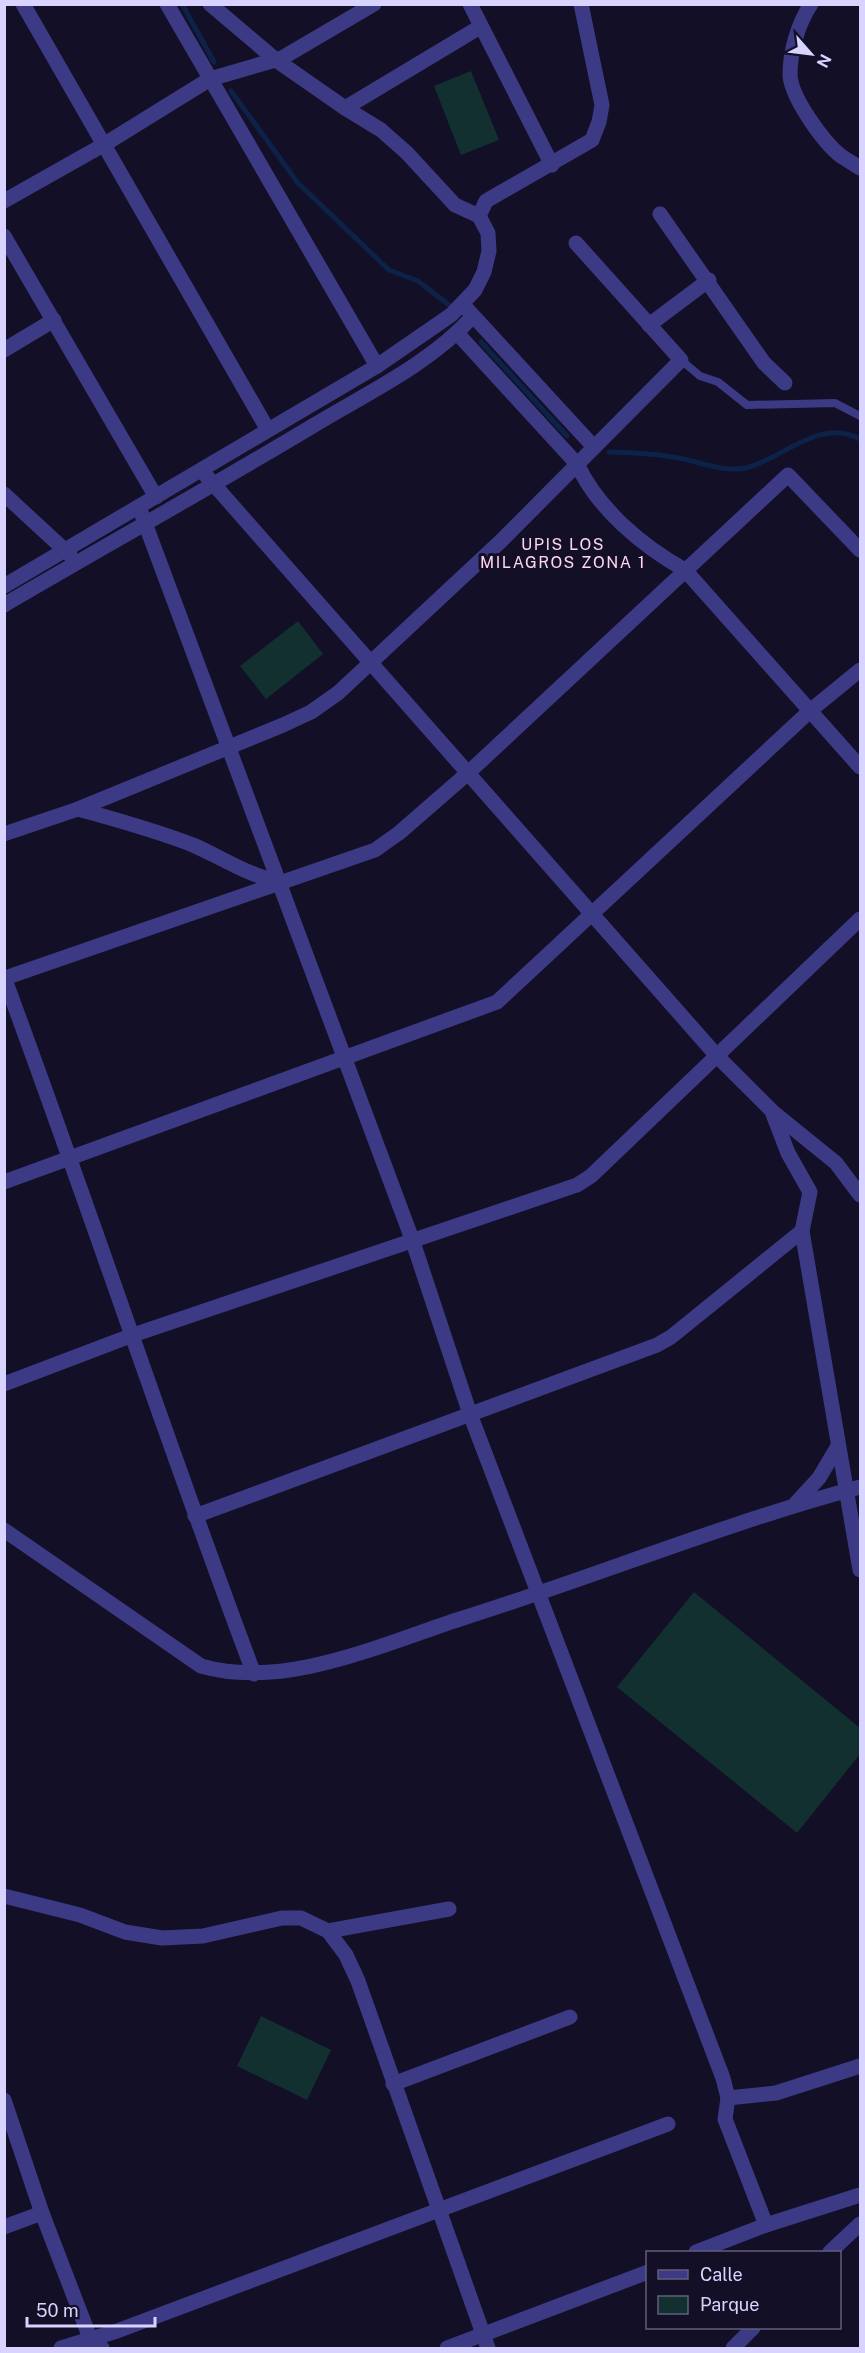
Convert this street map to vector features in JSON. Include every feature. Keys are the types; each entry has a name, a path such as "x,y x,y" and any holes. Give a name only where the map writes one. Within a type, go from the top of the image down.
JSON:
{"street":[{"path":"23,4 268,430"},
{"path":"167,4 377,366"},
{"path":"4,606 145,522 215,485 396,376 457,333 484,272 489,251 488,233 479,216 454,205 407,153 381,130 276,60 210,4"},
{"path":"4,201 105,144 210,79 276,60 375,4"},
{"path":"470,4 552,165"},
{"path":"479,216 486,201 592,140 602,105 581,4"},
{"path":"811,4 798,28 790,76 800,104 824,139 840,156 861,168"},
{"path":"345,108 480,27"},
{"path":"660,214 764,363 785,383"},
{"path":"4,236 156,497"},
{"path":"4,834 78,809 311,712 372,664 501,541 681,360 576,243"},
{"path":"649,325 708,280"},
{"path":"4,586 64,549 202,471 468,310"},
{"path":"468,310 594,446"},
{"path":"4,350 54,320"},
{"path":"457,333 577,464 586,484 605,506 657,554 686,570 861,767"},
{"path":"202,471 717,1056 772,1112 836,1163 861,1195"},
{"path":"254,1674 195,1516 71,1159 5,978 375,850 399,833 468,773 788,475 861,550"},
{"path":"4,494 78,562"},
{"path":"139,507 226,746 280,881 343,1058 412,1239 470,1414 723,2078 728,2098 725,2119 766,2225"},
{"path":"4,1182 497,1002 811,710 861,670"},
{"path":"78,809 157,830 220,856 255,877 280,881"},
{"path":"4,1384 133,1335 577,1185 591,1176 861,919"},
{"path":"772,1112 788,1153 810,1192 802,1231 838,1446 853,1489 861,1570"},
{"path":"195,1516 657,1345 672,1337 802,1231"},
{"path":"794,1505 819,1478 838,1446"},
{"path":"4,1530 201,1666 225,1673 254,1674 318,1665 538,1594 794,1505 853,1489"},
{"path":"4,1896 80,1915 124,1932 162,1938 203,1936 282,1918 301,1918 328,1931 346,1955 358,1981 437,2211 486,2342"},
{"path":"328,1931 449,1909"},
{"path":"393,2084 570,2017"},
{"path":"728,2098 776,2093 861,2066"},
{"path":"4,2100 42,2213 90,2338 102,2349"},
{"path":"61,2349 128,2327 668,2124"},
{"path":"701,2251 766,2225 861,2194"},
{"path":"4,2227 42,2213"},
{"path":"832,2251 861,2224"},
{"path":"447,2349 486,2342 646,2273"},
{"path":"733,2349 752,2329"}],"lane":[{"path":"681,360 700,376 718,382 747,405 835,403 861,416"}],"green space":[{"path":"471,71 499,140 461,155 434,86"},
{"path":"298,621 323,654 266,699 240,666"},
{"path":"694,1592 860,1728 860,1754 797,1833 617,1687"},
{"path":"261,2016 331,2050 307,2100 237,2066"}],"waterway":[{"path":"182,4 214,62"},
{"path":"231,91 298,183 389,270 418,281 449,305"},
{"path":"481,342 567,436"},
{"path":"609,452 665,456 718,468 737,469 760,463 816,436 831,433 845,434 860,439"}],"district":[{"name":"UPIS LOS MILAGROS ZONA 1","path":"563,553"}]}
